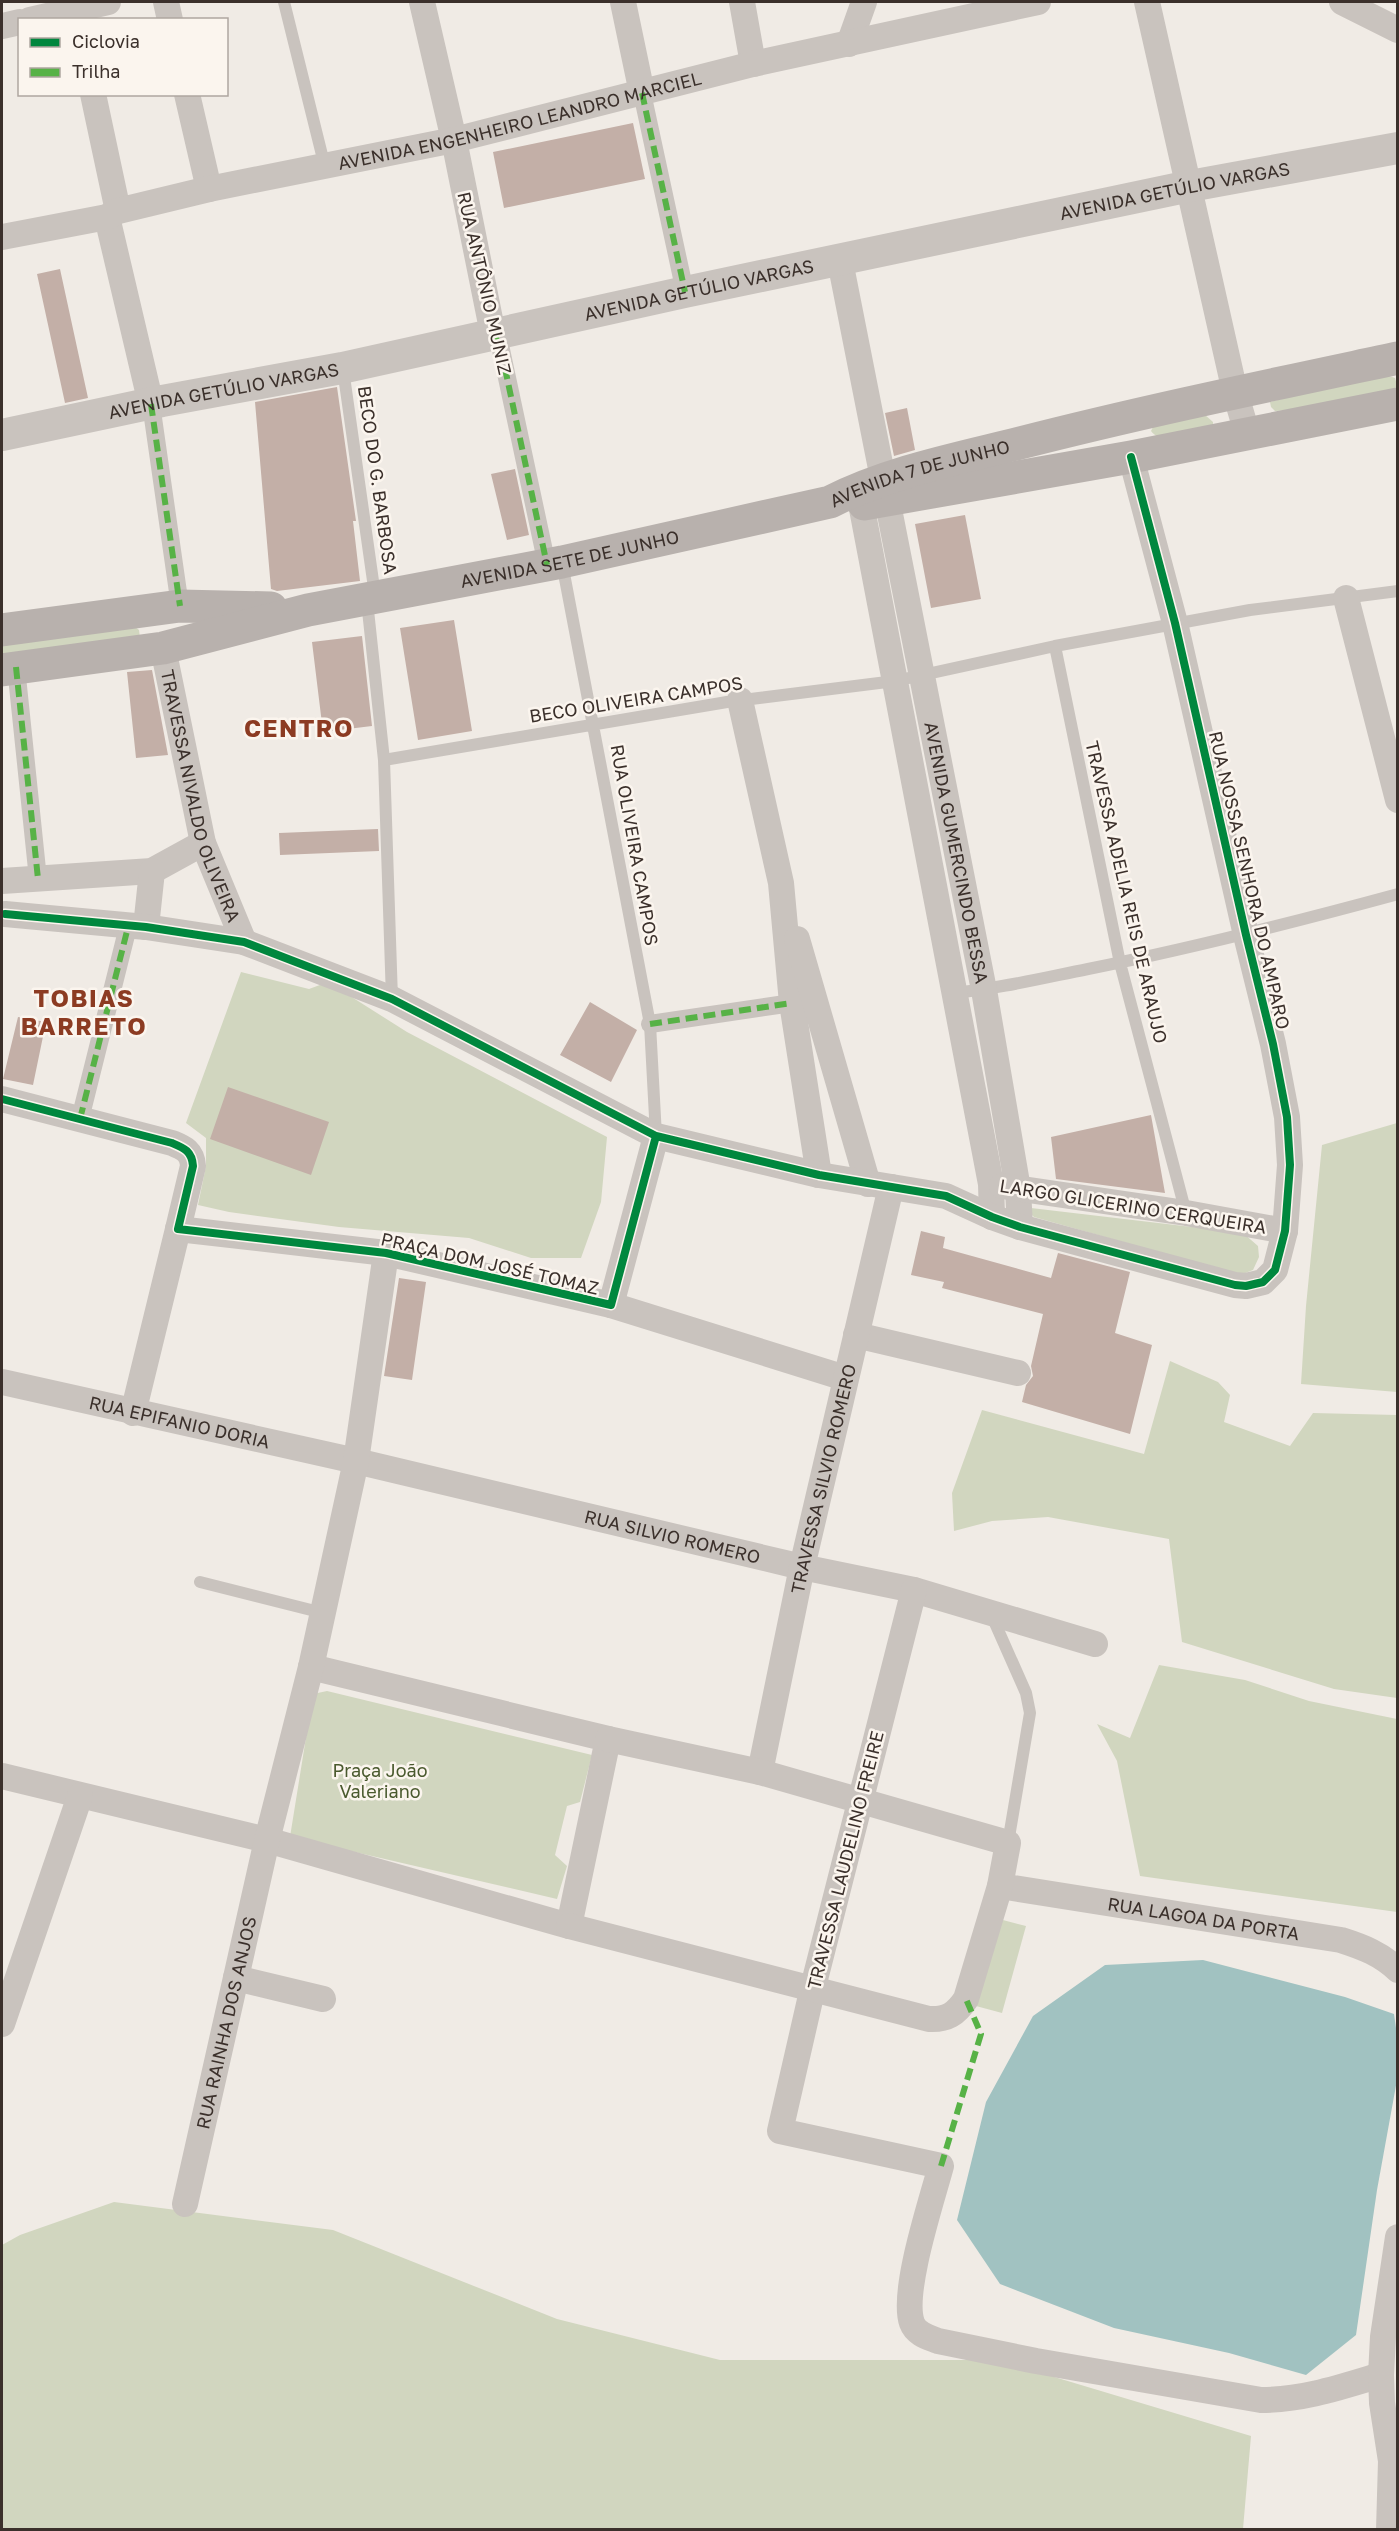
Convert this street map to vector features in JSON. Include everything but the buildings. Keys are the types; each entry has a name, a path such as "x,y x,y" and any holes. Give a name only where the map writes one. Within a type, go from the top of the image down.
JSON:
{"main road":[{"name":"AVENIDA 7 DE JUNHO","path":"863,495 1150,410 1398,358"},
{"name":"AVENIDA 7 DE JUNHO","path":"863,495 1131,457 1398,404"},
{"name":"AVENIDA SETE DE JUNHO","path":"9,669 163,648 308,610 555,563 863,495"},
{"name":"AVENIDA SETE DE JUNHO","path":"2,630 180,606 308,610"}],"street":[{"path":"39,18 108,2"},
{"path":"166,2 170,18"},
{"name":"RUA ANTÔNIO MUNIZ","path":"422,2 501,333 500,345 555,563"},
{"path":"623,2 685,292"},
{"path":"742,2 753,64"},
{"path":"849,44 864,2"},
{"name":"AVENIDA ENGENHEIRO LEANDRO MARCIEL","path":"2,237 113,214 209,189 454,140 753,64 1038,2"},
{"path":"1147,2 1235,393 1247,433"},
{"path":"1342,2 1398,30"},
{"path":"2,26 18,22"},
{"path":"93,96 113,214 151,404 180,606"},
{"path":"187,96 209,189"},
{"name":"AVENIDA GETÚLIO VARGAS","path":"2,435 342,368 685,292 1190,186 1398,148"},
{"path":"840,261 863,495"},
{"name":"RUA NOSSA SENHORA DO AMPARO","path":"1131,457 1176,623 1246,935 1273,1044 1287,1118 1290,1165 1284,1231 1275,1270 1269,1278 1255,1284 1235,1285"},
{"name":"AVENIDA GUMERCINDO BESSA","path":"863,495 923,674 984,990 1018,1189 1020,1227"},
{"name":"AVENIDA GUMERCINDO BESSA","path":"863,495 895,681 991,1184 992,1217"},
{"path":"1346,598 1398,800"},
{"name":"TRAVESSA NIVALDO OLIVEIRA","path":"163,648 203,843 244,942"},
{"path":"9,669 38,879"},
{"path":"740,700 781,883 880,1186"},
{"path":"203,843 152,871 5,880 3,923 137,927 244,942 392,999 656,1136"},
{"path":"80,1119 152,871"},
{"path":"781,883 792,1003 819,1175"},
{"path":"650,1024 792,1003"},
{"path":"2,1099 186,1149 192,1156 193,1166 133,1413"},
{"name":"LARGO GLICERINO CERQUEIRA","path":"656,1136 819,1175 946,1196 1020,1227 1235,1285"},
{"name":"PRAÇA DOM JOSÉ TOMAZ","path":"611,1305 656,1136"},
{"name":"LARGO GLICERINO CERQUEIRA","path":"946,1196 991,1184 1186,1213 1284,1231"},
{"name":"TRAVESSA SILVIO ROMERO","path":"760,1772 802,1567 856,1335 880,1186"},
{"name":"PRAÇA DOM JOSÉ TOMAZ","path":"178,1229 386,1253 611,1305 845,1378"},
{"path":"267,1840 311,1667 356,1461 386,1253"},
{"path":"856,1335 1018,1373"},
{"name":"RUA EPIFANIO DORIA","path":"2,1382 356,1461"},
{"name":"RUA SILVIO ROMERO","path":"356,1461 802,1567 914,1590 1095,1644"},
{"name":"TRAVESSA LAUDELINO FREIRE","path":"914,1590 859,1800 780,2131 941,2166 910,2291 912,2323 924,2336 938,2341 1036,2361 1261,2400 1286,2400 1312,2395 1381,2375"},
{"path":"2,1776 267,1840 569,1926 813,1987 929,2019 948,2017 958,2010 966,1999 1000,1886 1008,1843 760,1772 608,1739 311,1667"},
{"path":"569,1926 608,1739"},
{"path":"2,2024 80,1796"},
{"name":"RUA RAINHA DOS ANJOS","path":"185,2205 267,1840"},
{"name":"RUA LAGOA DA PORTA","path":"1000,1886 1341,1940 1369,1949 1388,1960 1398,1970"},
{"path":"236,1978 323,1999"},
{"path":"1389,2529 1391,2461 1382,2403 1381,2375 1383,2337 1398,2237"}],"lane":[{"path":"284,2 325,167"},
{"name":"BECO DO G. BARBOSA","path":"342,368 346,377 371,598 384,760 392,999"},
{"name":"RUA OLIVEIRA CAMPOS","path":"555,563 594,724 650,1024 656,1136"},
{"name":"BECO OLIVEIRA CAMPOS","path":"384,760 740,700 895,681 1055,646 1176,623 1250,610 1398,591"},
{"name":"TRAVESSA ADELIA REIS DE ARAUJO","path":"1055,646 1120,963 1186,1213"},
{"path":"953,993 984,990 1246,935 1398,894"},
{"path":"200,1582 323,1613"},
{"path":"991,1613 1026,1693 1030,1713 1008,1843"}],"green space":[{"path":"1380,373 1395,378 1397,385 1395,389 1293,410 1275,411 1271,407 1270,402"},
{"path":"1204,414 1213,422 1213,429 1172,439 1156,436 1151,431 1153,427"},
{"path":"134,626 139,630 140,638 2,663 2,641"},
{"path":"241,972 309,989 328,982 407,1032 607,1137 601,1202 581,1258 531,1258 469,1238 339,1227 229,1212 198,1205 206,1166 206,1138 186,1123"},
{"path":"1397,1123 1397,1392 1301,1384 1306,1306 1322,1145"},
{"path":"1031,1208 1243,1233 1258,1246 1259,1257 1253,1270 1240,1275 1034,1217 1029,1212"},
{"path":"1170,1361 1218,1382 1230,1395 1224,1422 1290,1446 1313,1413 1397,1415 1397,1698 1334,1689 1182,1642 1169,1539 1048,1517 992,1521 954,1531 952,1493 982,1410 1144,1454"},
{"path":"1159,1665 1245,1680 1309,1701 1397,1719 1397,1912 1140,1876 1117,1761 1097,1724 1130,1738"},
{"name":"Praça João Valeriano","path":"327,1691 592,1755 580,1802 567,1806 555,1855 567,1866 557,1899 290,1837 313,1694"},
{"path":"999,1919 1026,1926 1002,2013 976,2006"},
{"path":"114,2202 333,2230 557,2319 720,2360 998,2360 1251,2436 1243,2529 2,2530 2,2245 20,2235"}],"water":[{"path":"1203,1960 1345,1997 1394,2014 1398,2042 1397,2080 1377,2190 1356,2335 1306,2375 1229,2353 1114,2328 1000,2284 957,2220 986,2102 1033,2016 1105,1965"}],"marked path":[{"path":"642,93 685,292"},
{"path":"493,334 500,345 547,565"},
{"path":"151,404 180,606"},
{"path":"16,667 38,879"},
{"path":"80,1119 128,927"},
{"path":"650,1024 792,1003"},
{"path":"941,2166 981,2034 966,1999"}],"cycle path":[{"path":"656,1136 819,1175 946,1196 1020,1227 1235,1285 1246,1286 1263,1282 1275,1270 1285,1231 1290,1165 1287,1117 1273,1044 1175,623 1131,457"},
{"path":"2,1099 172,1143 184,1149 189,1153 193,1166 178,1229 386,1253 611,1305 656,1136 392,999 244,942 146,927 5,914"}],"district":[{"name":"CENTRO","path":"299,727"},
{"name":"TOBIAS BARRETO","path":"84,1011"}]}
